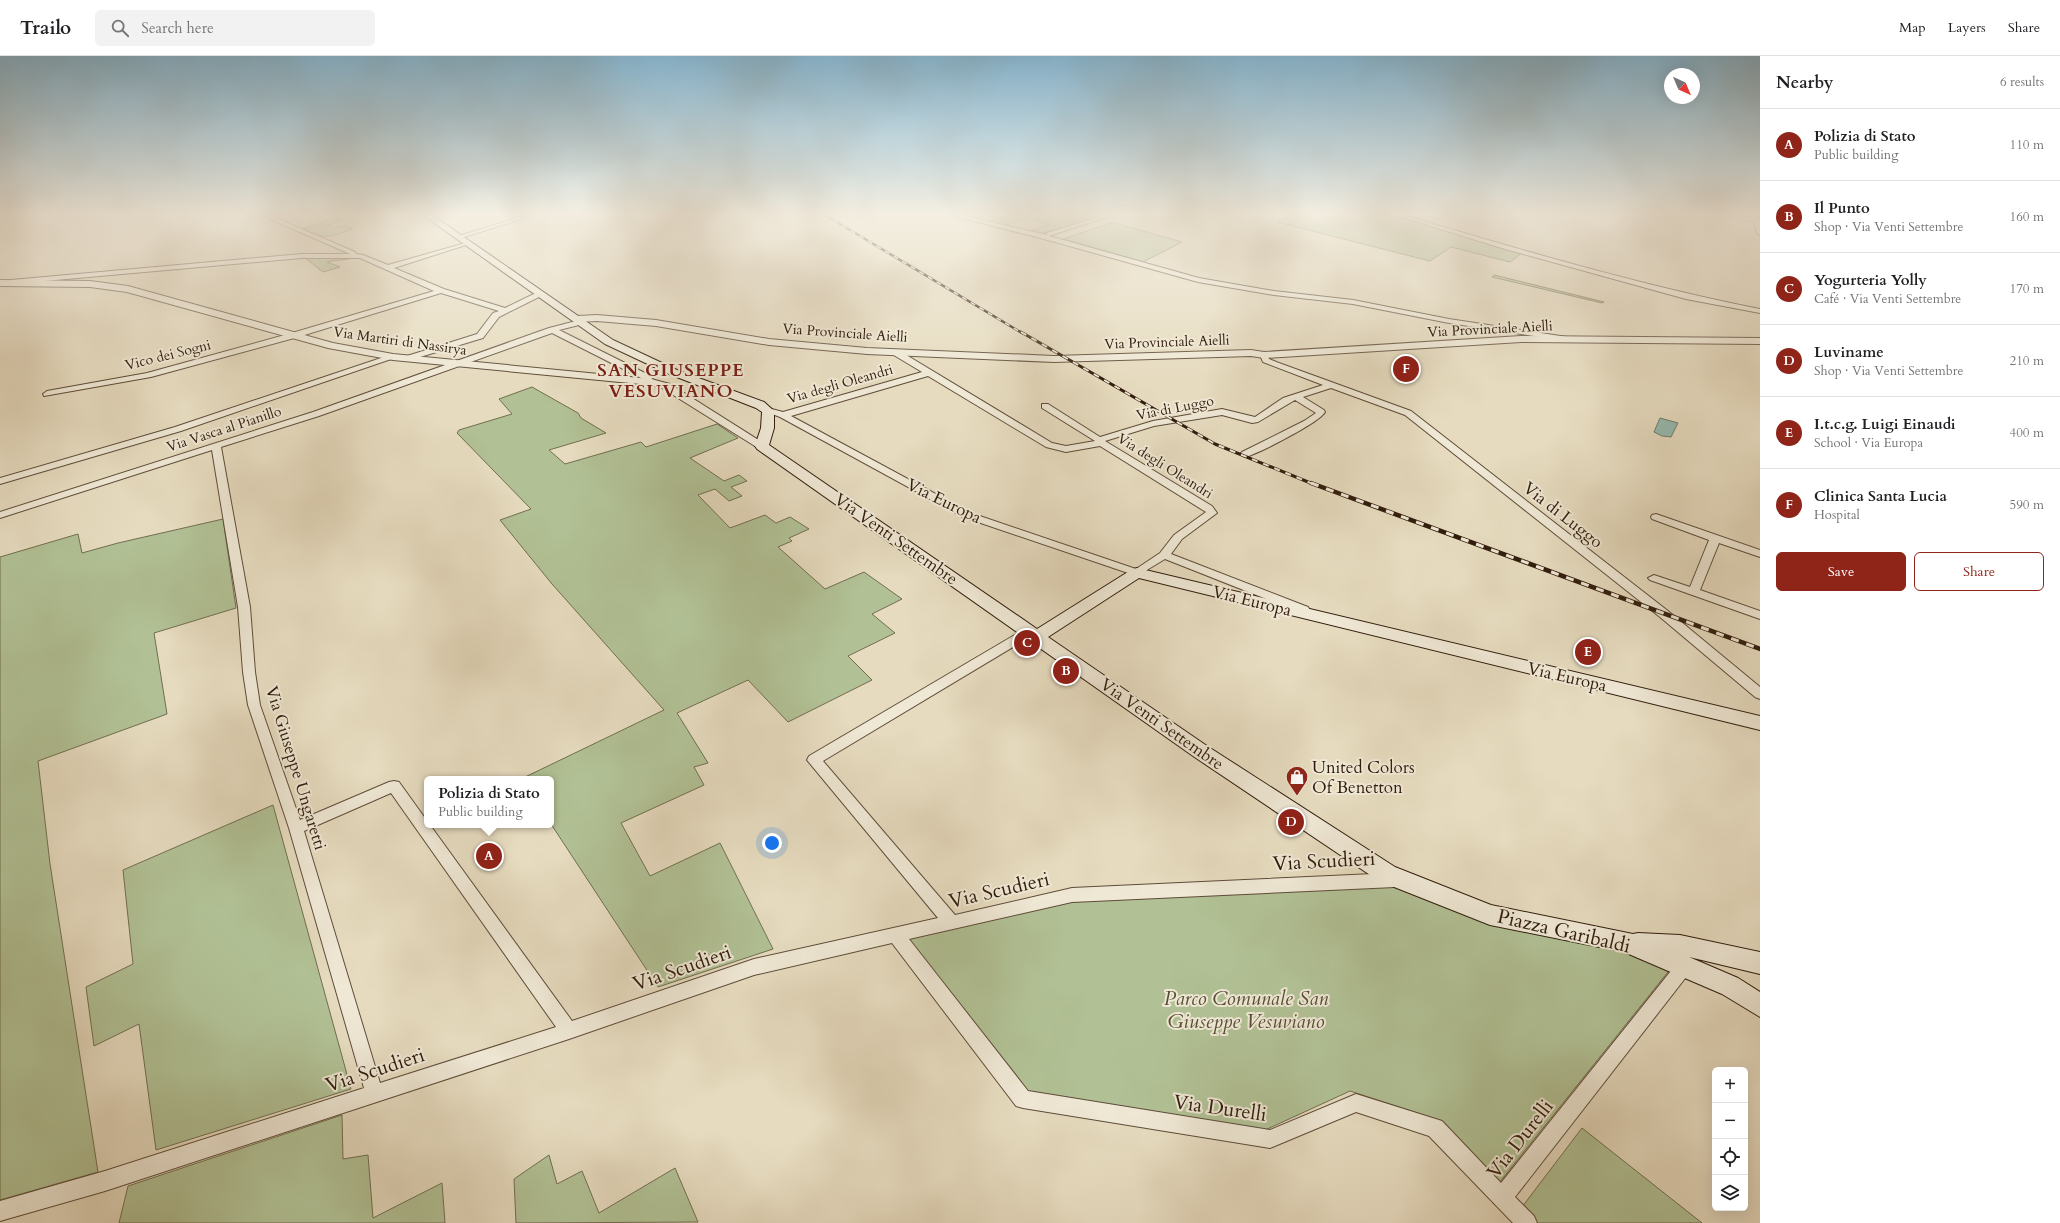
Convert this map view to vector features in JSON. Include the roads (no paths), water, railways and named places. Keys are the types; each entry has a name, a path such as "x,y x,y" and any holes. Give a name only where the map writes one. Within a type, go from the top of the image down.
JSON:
{"main road":[{"path":"506,269 609,342 673,372 760,405 768,411 768,430 762,446"},
{"name":"Via Venti Settembre","path":"762,446 1200,751 1395,877"},
{"path":"1032,634 1137,573"},
{"name":"Via Europa","path":"1137,573 1760,723"},
{"name":"Piazza Garibaldi","path":"1395,877 1490,915 1626,942 1730,986 1760,1005"},
{"path":"1626,942 1680,946 1760,963"}],"street":[{"path":"2,283 152,269"},
{"path":"390,269 441,291 480,304 505,310"},
{"path":"1161,269 1198,280 1274,292 1353,302 1449,321 1570,339"},
{"path":"1587,269 1689,297 1760,311"},
{"name":"Via Martiri di Nassirya","path":"2,283 90,284 128,289 343,349 393,357 651,382 666,386 762,446"},
{"name":"Vico dei Sogni","path":"47,394 148,375 295,335 441,291"},
{"path":"410,358 480,336 492,318 505,310 541,294"},
{"name":"Via Provinciale Aielli","path":"579,321 597,318 656,323 769,342 895,352 1054,359 1251,353 1264,355 1520,339 1760,341"},
{"name":"Via Vasca al Pianillo","path":"0,515 316,414 579,321"},
{"path":"552,330 646,377 651,382"},
{"name":"Via degli Oleandri","path":"895,352 1049,445 1066,448 1100,442 1208,508 1212,513 1178,537 1164,555 1137,573"},
{"name":"Via di Luggo","path":"1264,355 1266,360 1271,363 1408,413 1664,614 1760,694"},
{"path":"0,481 178,429 393,357"},
{"name":"Via degli Oleandri","path":"783,415 928,373"},
{"name":"Via di Luggo","path":"1100,442 1153,424 1222,412 1252,420 1258,419 1286,400 1332,385"},
{"path":"1245,454 1307,423 1320,414 1321,412 1297,397"},
{"path":"1045,406 1100,442"},
{"name":"Via Europa","path":"768,411 783,415 967,515 1137,573"},
{"name":"Via Giuseppe Ungaretti","path":"216,446 244,607 249,672 254,705 296,828 374,1093"},
{"path":"1656,517 1760,554"},
{"path":"1694,592 1716,538"},
{"path":"1164,555 1325,619"},
{"path":"1654,578 1760,615"},
{"path":"952,923 814,760 1032,634"},
{"path":"296,828 394,786 569,1031"},
{"name":"Via Scudieri","path":"0,1211 105,1181 569,1031 754,967 1072,896 1395,877"},
{"name":"Via Durelli","path":"896,935 1023,1099 1270,1139 1356,1103 1435,1128 1502,1198 1684,966"},
{"path":"1502,1198 1527,1223"}],"water":[{"path":"1660,418 1678,423 1671,437 1662,436 1654,432"}],"railway":[{"path":"916,269 1022,333"},
{"path":"1021,332 1215,444 1313,484"},
{"path":"1311,483 1760,649"}],"place":[{"name":"Clinica Santa Lucia","path":"1406,369"},
{"name":"Yogurteria Yolly","path":"1027,643"},
{"name":"I.t.c.g. Luigi Einaudi","path":"1588,652"},
{"name":"Il Punto","path":"1066,671"},
{"name":"United Colors Of Benetton","path":"1297,796"},
{"name":"Luviname","path":"1291,822"},
{"name":"Polizia di Stato","path":"489,856"}],"district":[{"name":"SAN GIUSEPPE VESUVIANO","path":"671,380"}],"park label":[{"name":"Parco Comunale San Giuseppe Vesuviano","path":"1246,1010"}]}
